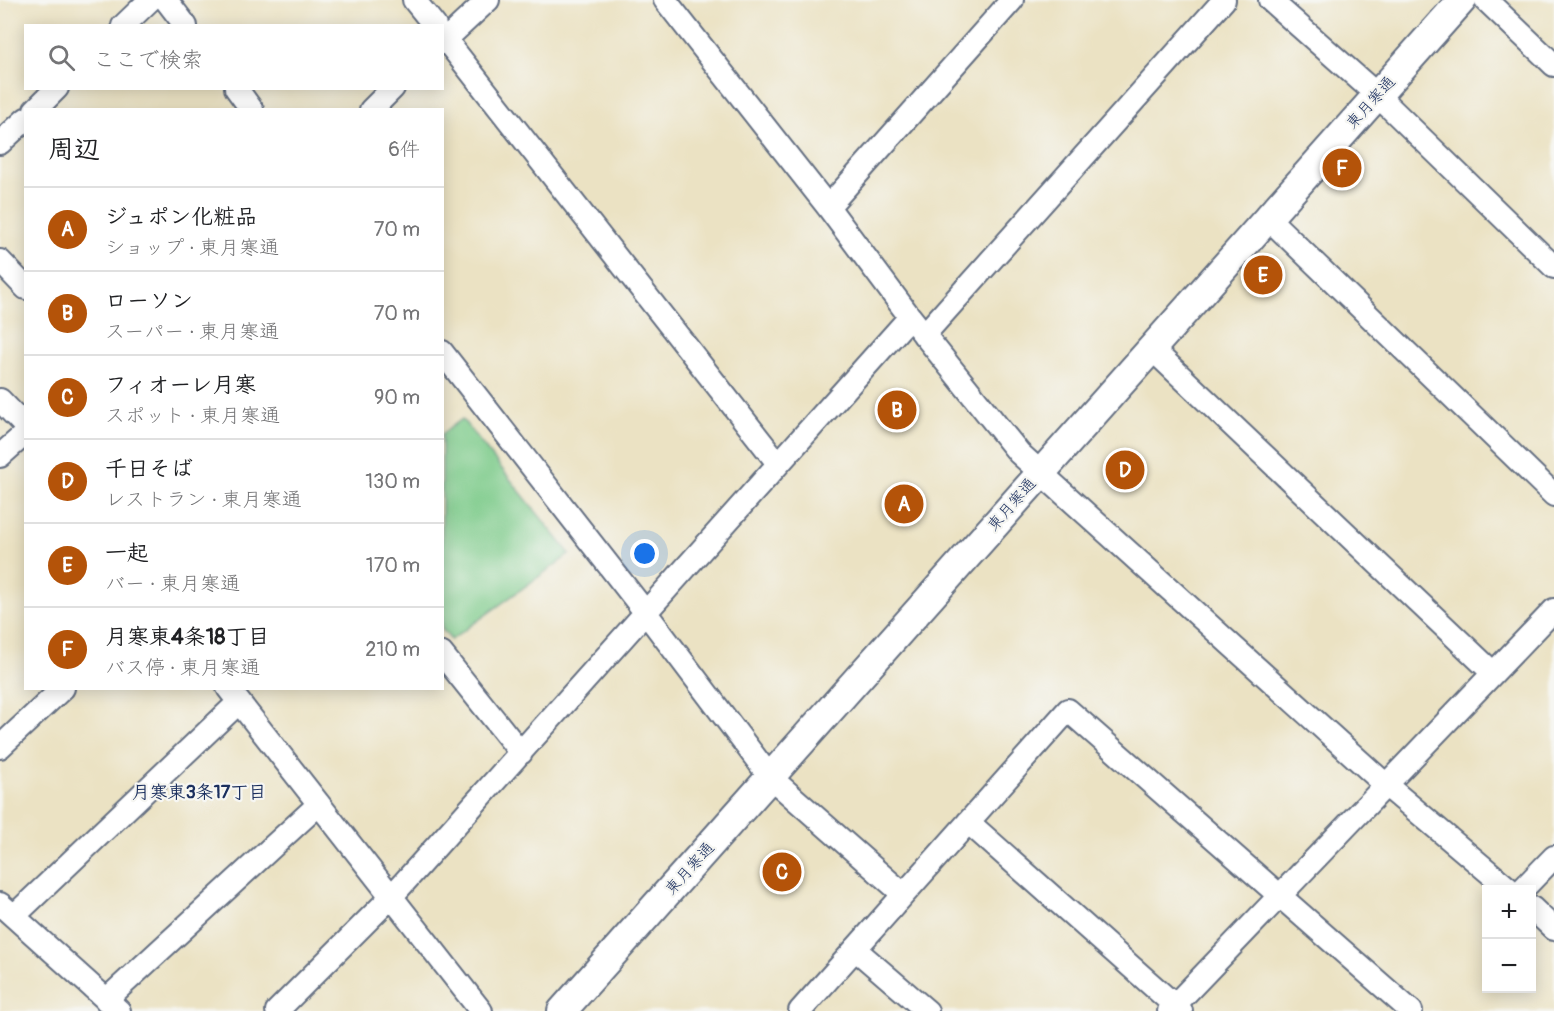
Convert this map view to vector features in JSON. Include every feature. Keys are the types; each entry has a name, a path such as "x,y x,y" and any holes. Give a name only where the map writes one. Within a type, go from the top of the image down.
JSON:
{"street":[{"path":"125,24 150,0"},
{"path":"166,0 184,24"},
{"path":"414,0 432,24"},
{"path":"444,34 488,0"},
{"path":"828,207 1012,0"},
{"path":"924,334 1224,0"},
{"path":"1270,0 1376,94 1554,267"},
{"name":"東月寒通","path":"562,1011 1462,0"},
{"path":"1486,0 1554,65"},
{"path":"670,2 910,317 1019,453 1387,786 1504,885"},
{"path":"444,40 777,462"},
{"path":"37,108 55,90"},
{"path":"237,90 251,108"},
{"path":"373,108 391,90"},
{"path":"0,143 24,121"},
{"path":"1268,218 1554,495"},
{"path":"0,261 24,286"},
{"path":"277,1011 392,896 646,613 777,462 910,317"},
{"path":"1152,349 1492,672"},
{"path":"444,355 646,613 770,777 902,893"},
{"path":"0,400 24,425"},
{"path":"0,456 24,435"},
{"path":"968,822 1175,1009 1280,894 1387,786 1492,672 1554,610"},
{"path":"444,657 521,753"},
{"path":"0,747 61,690"},
{"path":"319,804 113,1006 7,910 234,695 481,1011"},
{"path":"800,1011 902,893 1068,710 1412,1011"},
{"path":"1527,885 1554,857"},
{"path":"1536,912 1554,929"},
{"path":"855,949 927,1011"}],"green space":[{"path":"462,419 570,554 451,640 444,631 444,432"}],"place":[{"name":"月寒東4条18丁目","path":"1342,168"},
{"name":"一起","path":"1263,275"},
{"name":"ローソン","path":"897,410"},
{"name":"千日そば","path":"1125,470"},
{"name":"ジュポン化粧品","path":"904,504"},
{"name":"フィオーレ月寒","path":"782,872"}],"district":[{"name":"月寒東3条17丁目","path":"199,792"}]}
